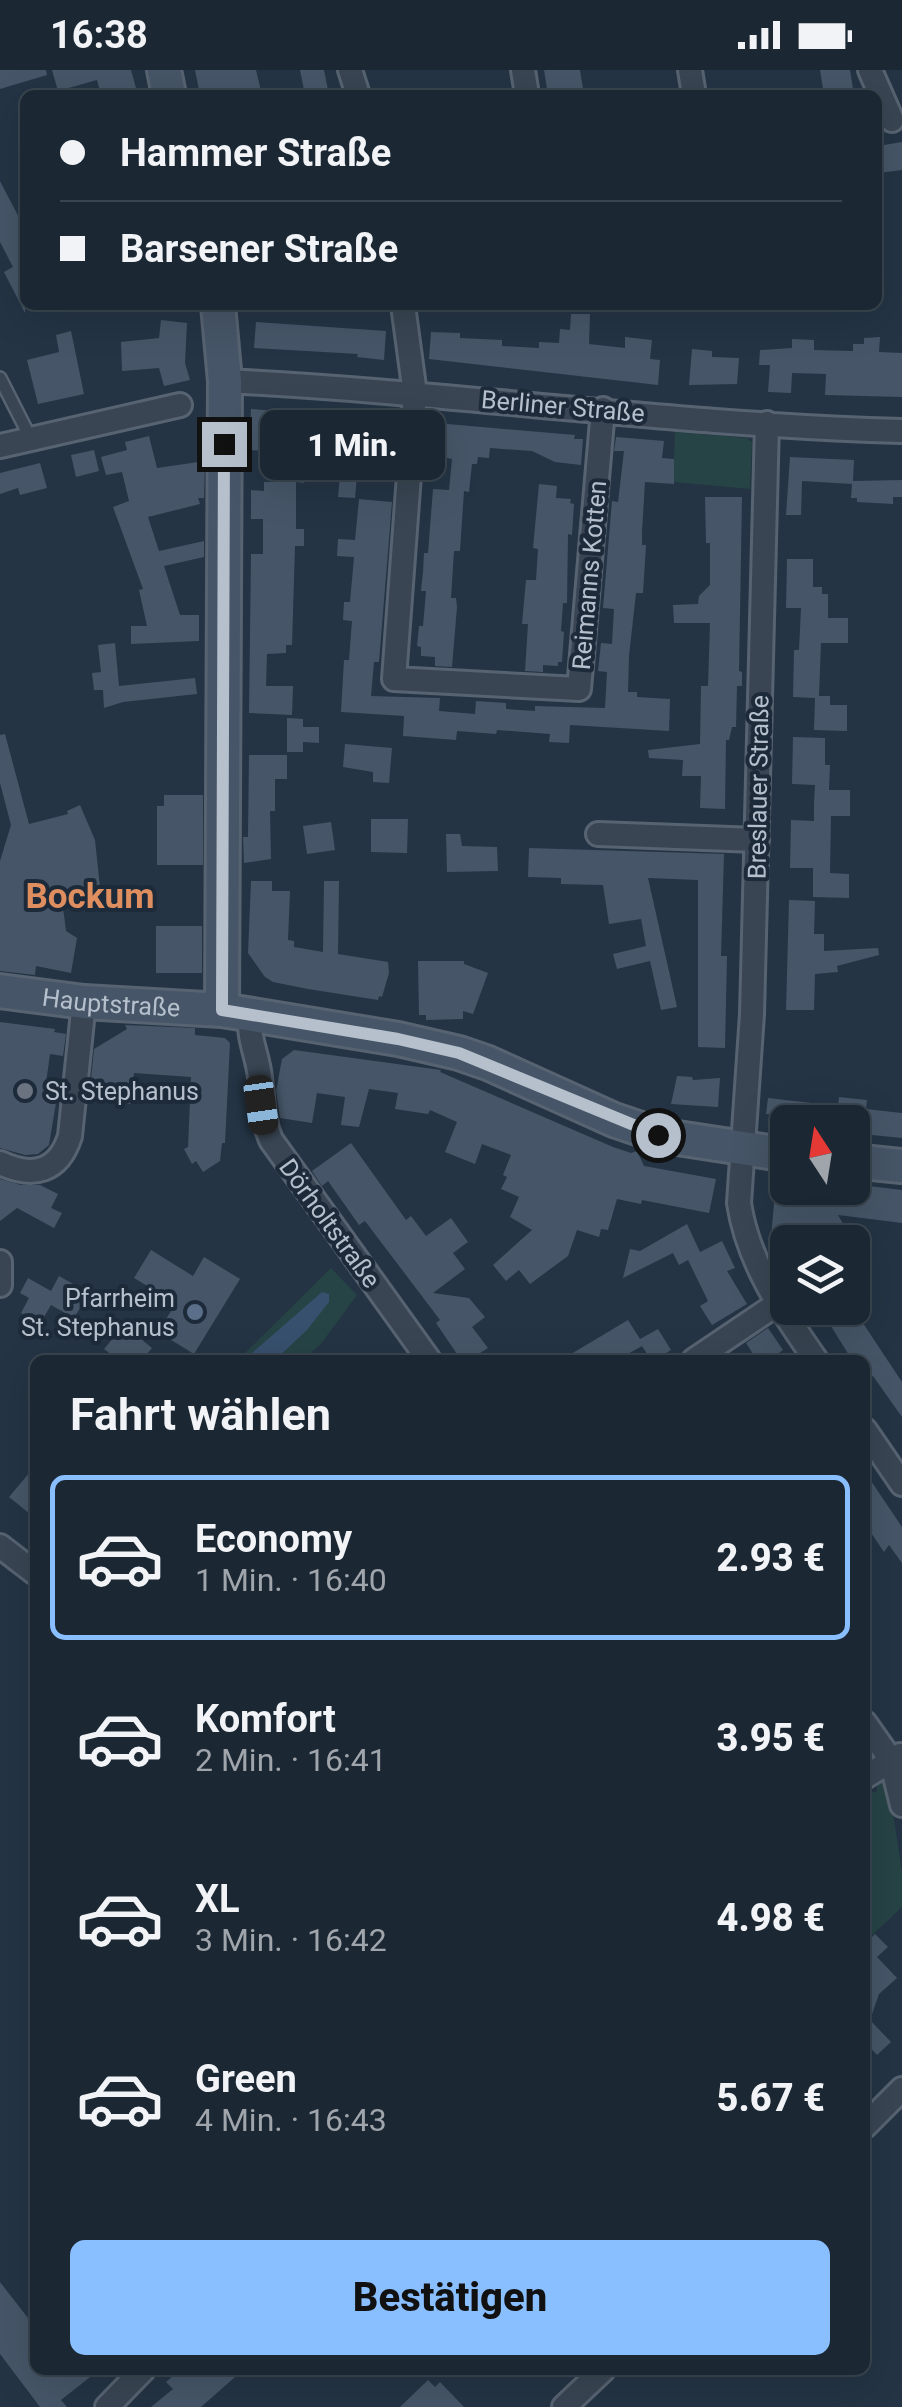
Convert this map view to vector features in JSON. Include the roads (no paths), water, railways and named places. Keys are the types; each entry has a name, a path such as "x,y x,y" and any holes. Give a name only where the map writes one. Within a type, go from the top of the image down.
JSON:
{"main road":[{"path":"218,310 225,381 236,1013"},
{"name":"Hauptstraße","path":"0,991 84,1002 236,1013 398,1039 459,1053 658,1135 770,1153"},
{"path":"870,1163 902,1166"}],"street":[{"path":"882,93 897,122"},
{"path":"404,310 415,394"},
{"name":"Berliner Straße","path":"225,381 902,431"},
{"name":"Reimanns Kotten","path":"415,394 394,679 579,689 603,410"},
{"path":"0,446 180,405"},
{"name":"Breslauer Straße","path":"767,424 752,1014 739,1203 743,1232 770,1289"},
{"path":"598,834 757,840"},
{"path":"0,1163 44,1169 54,1166 64,1153 70,1136 84,1002"},
{"name":"Dörholtstraße","path":"236,1013 248,1031 260,1078 264,1126 271,1140 426,1355"},
{"path":"0,1262 0,1285"},
{"path":"701,1355 770,1309"},
{"name":"Breslauer Straße","path":"792,1325 813,1355"},
{"path":"870,1437 902,1484"},
{"path":"0,1546 30,1569"},
{"path":"870,1728 896,1757 902,1805"},
{"path":"870,1774 896,1757"},
{"path":"870,2121 902,2089"},
{"path":"107,2407 138,2375"},
{"path":"564,2407 592,2375"}],"lane":[{"path":"0,378 31,439"}],"water":[{"path":"322,1292 329,1294 329,1302 307,1330 280,1355 250,1355"}],"place":[{"name":"St. Stephanus","path":"25,1091"},
{"name":"Pfarrheim St. Stephanus","path":"195,1312"}],"district":[{"name":"Bockum","path":"90,896"}]}
